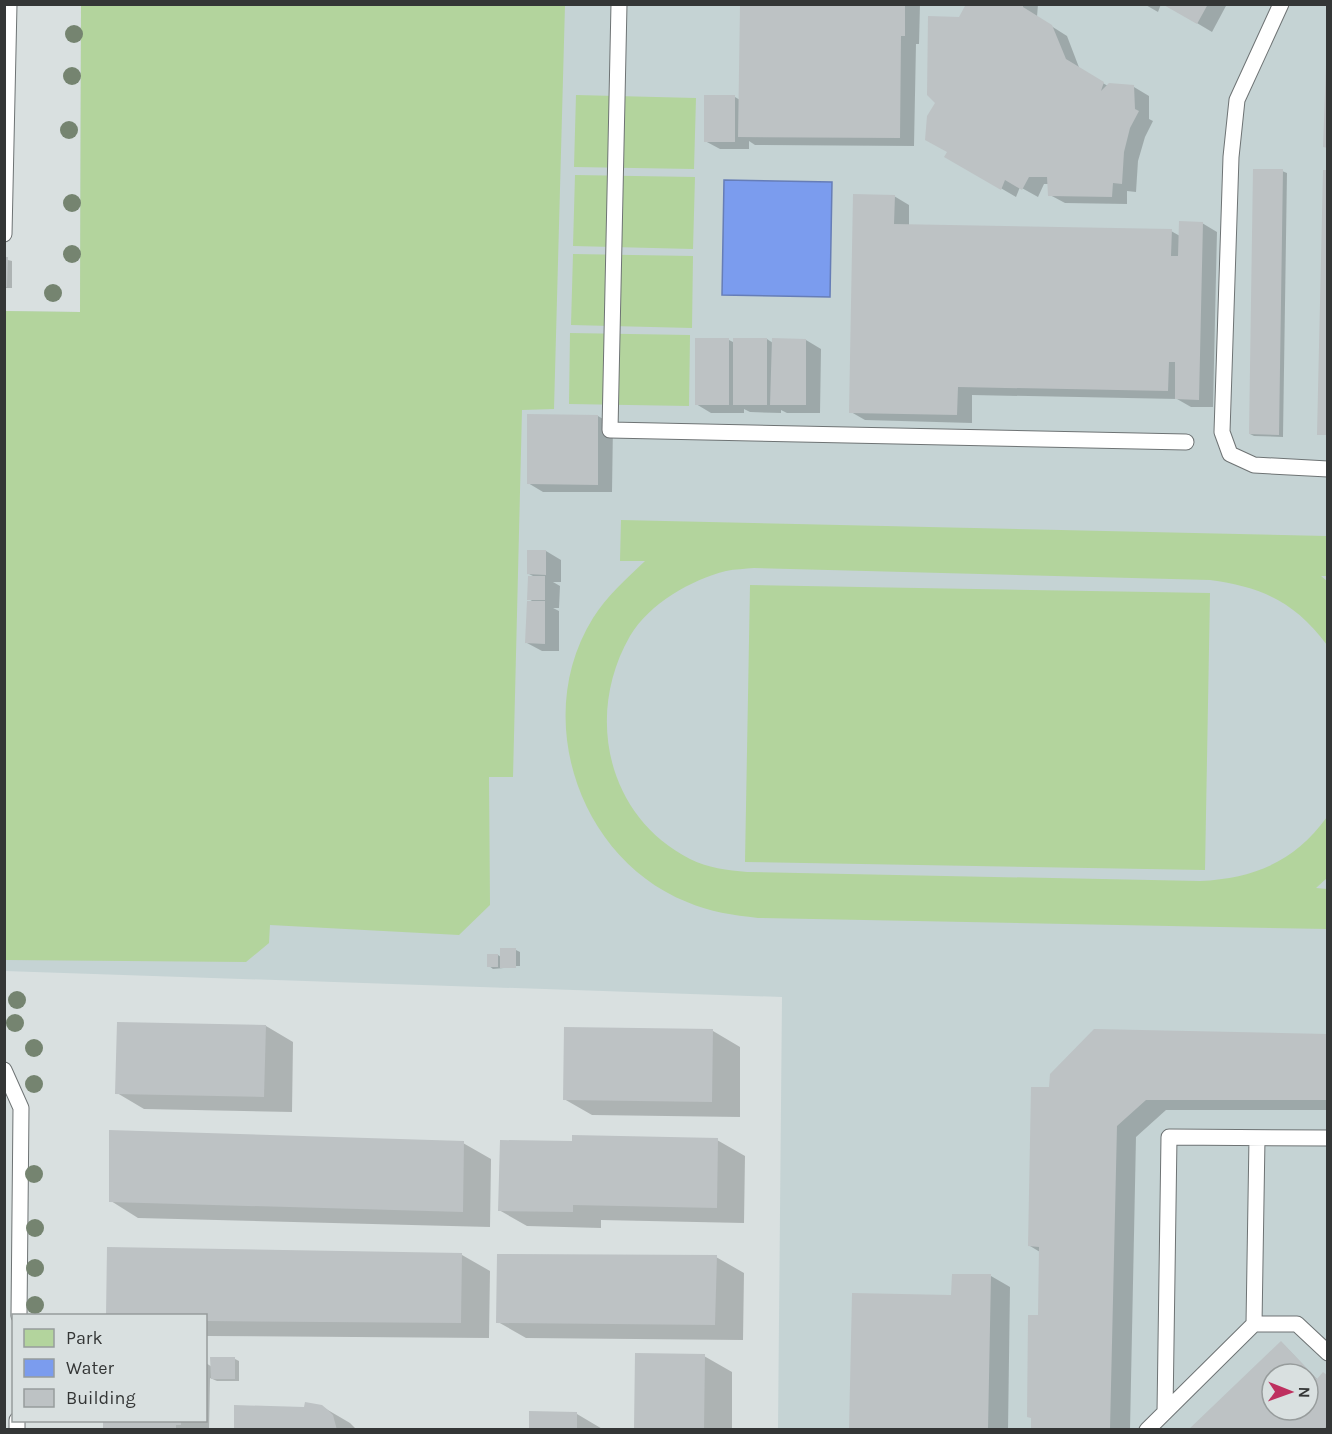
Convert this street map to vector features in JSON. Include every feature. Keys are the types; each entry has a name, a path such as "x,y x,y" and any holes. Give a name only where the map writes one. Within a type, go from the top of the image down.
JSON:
{"lane":[{"path":"4,234 9,4"},
{"path":"619,4 610,430 1186,442"},
{"path":"1281,4 1237,100 1231,157 1222,432 1230,453 1254,465 1328,469"},
{"path":"4,1070 21,1108 19,1314"},
{"path":"1165,1412 1169,1137 1328,1138"},
{"path":"1147,1430 1254,1324 1257,1138"},
{"path":"1254,1324 1297,1324 1328,1353"}],"shaded area":[{"path":"81,5 1327,5 1327,1429 778,1429 782,997 5,971 5,311 80,312"}],"green space":[{"path":"81,5 565,5 554,409 522,410 513,777 489,777 490,905 459,935 270,925 269,943 246,962 5,960 5,311 80,312"},
{"path":"576,95 696,98 694,169 574,167"},
{"path":"575,175 695,177 693,249 573,246"},
{"path":"573,254 693,256 692,328 571,325"},
{"path":"570,333 690,335 689,406 569,404"},
{"path":"621,520 1327,536 1327,576 1321,576 1327,581 1327,645 1303,618 1276,599 1246,587 1210,580 754,568 726,571 699,580 672,594 638,624 616,666 609,698 607,729 612,761 622,790 639,817 661,840 690,859 710,867 747,872 1200,881 1238,876 1272,865 1301,846 1327,817 1327,878 1316,888 1327,889 1327,929 758,918 704,908 687,902 649,882 618,853 593,819 576,781 567,740 566,698 575,657 598,610 645,561 620,561"},
{"path":"750,585 1210,593 1205,870 745,862"}],"water":[{"path":"724,180 832,182 830,297 722,295"}],"building":[{"path":"966,4 1023,4 1023,7 1052,25 1066,59 1104,82 1101,91 1109,83 1134,85 1135,109 1139,111 1130,128 1124,152 1122,184 1113,183 1112,197 1048,196 1047,177 1029,177 1022,190 1005,180 1001,190 944,157 947,152 925,140 927,116 935,103 927,95 928,16 959,17"},
{"path":"1162,4 1208,4 1197,24"},
{"path":"740,5 905,5 905,36 901,36 900,138 738,137"},
{"path":"1326,66 1328,66 1328,148 1323,147"},
{"path":"704,95 735,95 735,142 704,142"},
{"path":"1253,169 1283,169 1279,435 1249,434"},
{"path":"1323,170 1328,170 1328,435 1317,435"},
{"path":"853,194 895,195 894,224 1172,229 1171,256 1178,256 1179,221 1203,222 1199,400 1175,399 1175,362 1169,362 1168,391 958,387 957,415 849,413"},
{"path":"4,257 8,257 7,287 4,287"},
{"path":"695,338 729,338 729,405 695,405"},
{"path":"733,338 767,338 767,405 733,405"},
{"path":"772,338 806,339 806,405 770,405"},
{"path":"527,414 598,415 598,485 527,484"},
{"path":"527,550 546,550 546,575 527,574"},
{"path":"528,576 545,576 545,600 527,600"},
{"path":"527,601 545,601 545,644 525,643"},
{"path":"500,948 516,948 516,968 500,968"},
{"path":"487,954 498,954 498,967 487,967"},
{"path":"117,1022 266,1025 264,1097 115,1094"},
{"path":"564,1027 713,1029 712,1102 563,1100"},
{"path":"1094,1029 1328,1034 1328,1100 1146,1100 1117,1126 1110,1430 1031,1430 1031,1418 1027,1417 1028,1315 1038,1315 1039,1247 1028,1246 1031,1087 1049,1087 1050,1074"},
{"path":"109,1130 464,1141 463,1212 109,1202"},
{"path":"572,1135 718,1138 717,1208 573,1205 573,1212 498,1211 500,1140 572,1141"},
{"path":"107,1247 462,1253 461,1323 207,1321 207,1314 106,1314"},
{"path":"497,1254 717,1255 715,1325 496,1323"},
{"path":"952,1274 991,1274 988,1430 849,1430 852,1293 951,1295"},
{"path":"1281,1341 1301,1362 1260,1362 1260,1422 1320,1422 1320,1376 1323,1372 1328,1376 1328,1425 1323,1430 1188,1430"},
{"path":"635,1353 705,1354 704,1430 634,1428"},
{"path":"210,1357 235,1357 235,1379 211,1379"},
{"path":"305,1402 322,1405 328,1410 333,1415 337,1430 234,1430 234,1405 304,1407"},
{"path":"529,1411 577,1412 577,1430 529,1430"},
{"path":"103,1422 181,1422 181,1425 176,1425 176,1430 103,1430"}]}
